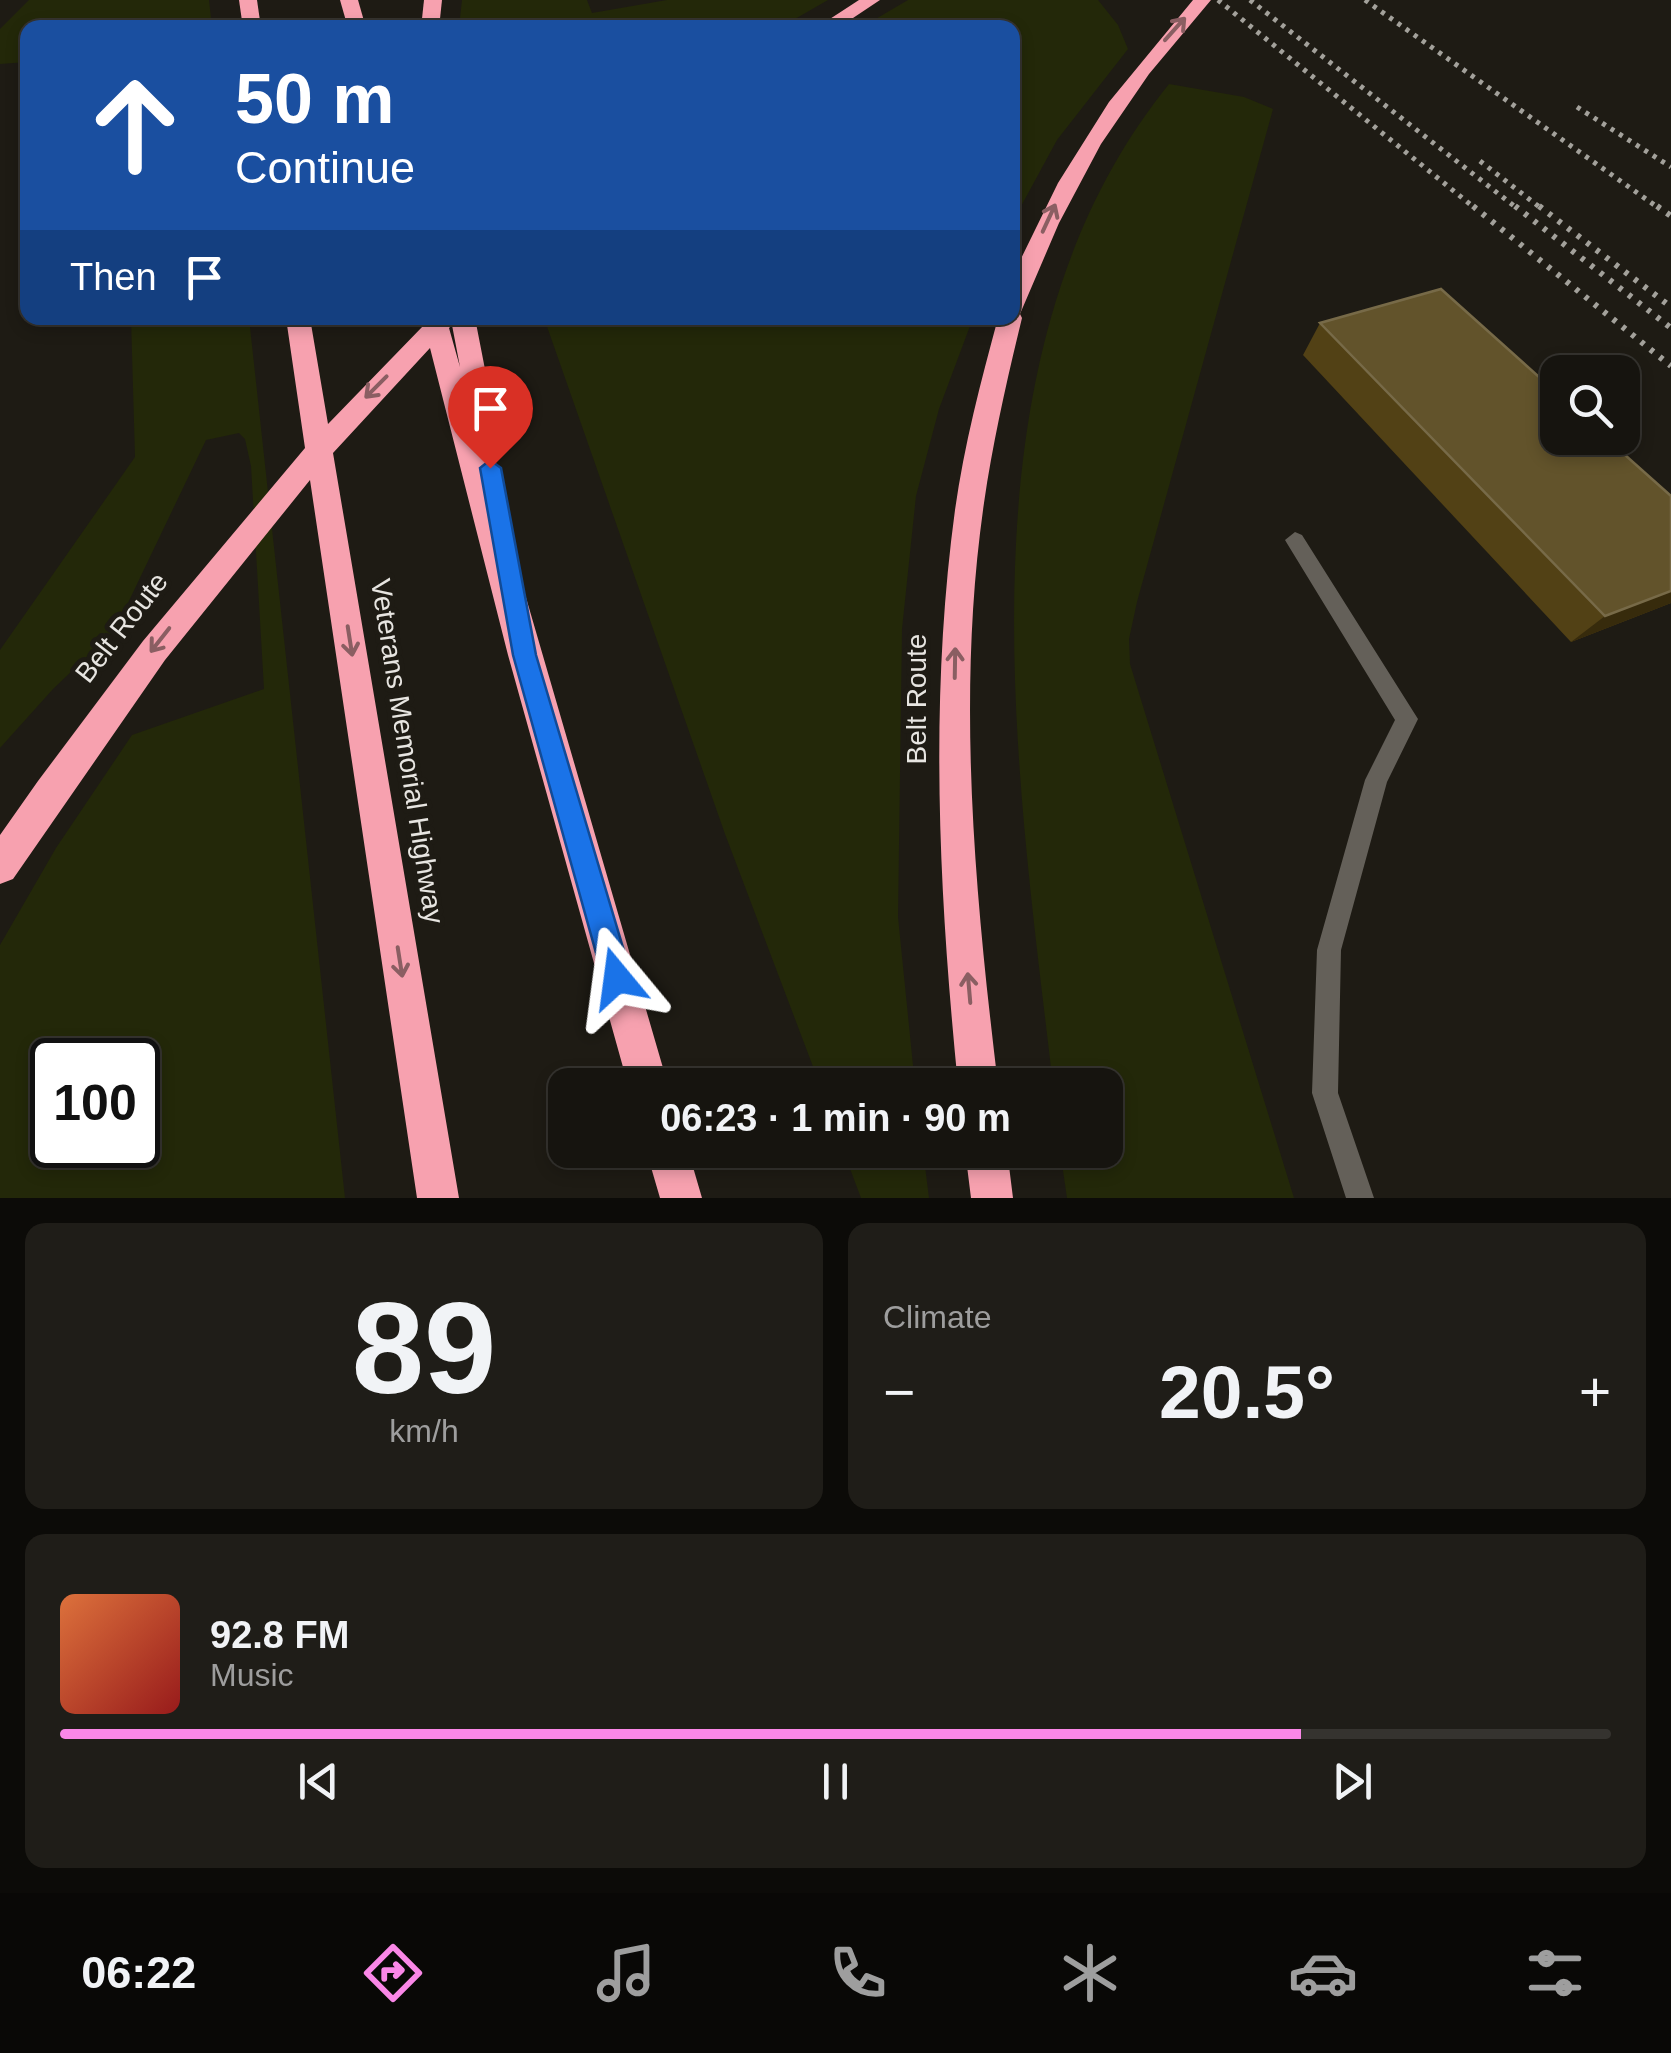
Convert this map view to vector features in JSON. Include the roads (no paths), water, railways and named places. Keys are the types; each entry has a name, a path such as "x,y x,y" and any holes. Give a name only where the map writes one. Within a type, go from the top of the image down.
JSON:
{"highway":[{"path":"838,20 871,0"},
{"path":"1020,287 1042,230 1078,161 1149,59 1202,0"},
{"name":"Veterans Memorial Highway","path":"299,325 438,1198"},
{"path":"436,325 524,655 643,1068"},
{"name":"Belt Route","path":"0,866 101,719 221,564 362,401 437,325"},
{"path":"464,325 524,655"},
{"name":"Belt Route","path":"977,1068 958,845 958,588 986,406 1008,325"},
{"path":"672,1168 681,1198"},
{"path":"988,1168 992,1198"}],"lane":[{"path":"1295,540 1407,719 1376,780 1329,950 1325,1094 1360,1198"}],"railway":[{"path":"1218,0 1476,209"},
{"path":"1250,0 1518,209"},
{"path":"1365,0 1660,209"},
{"path":"1577,107 1671,167"},
{"path":"1480,161 1542,209"},
{"path":"1473,206 1671,366"},
{"path":"1515,206 1671,328"},
{"path":"1539,206 1671,307"},
{"path":"1657,206 1671,216"}]}
